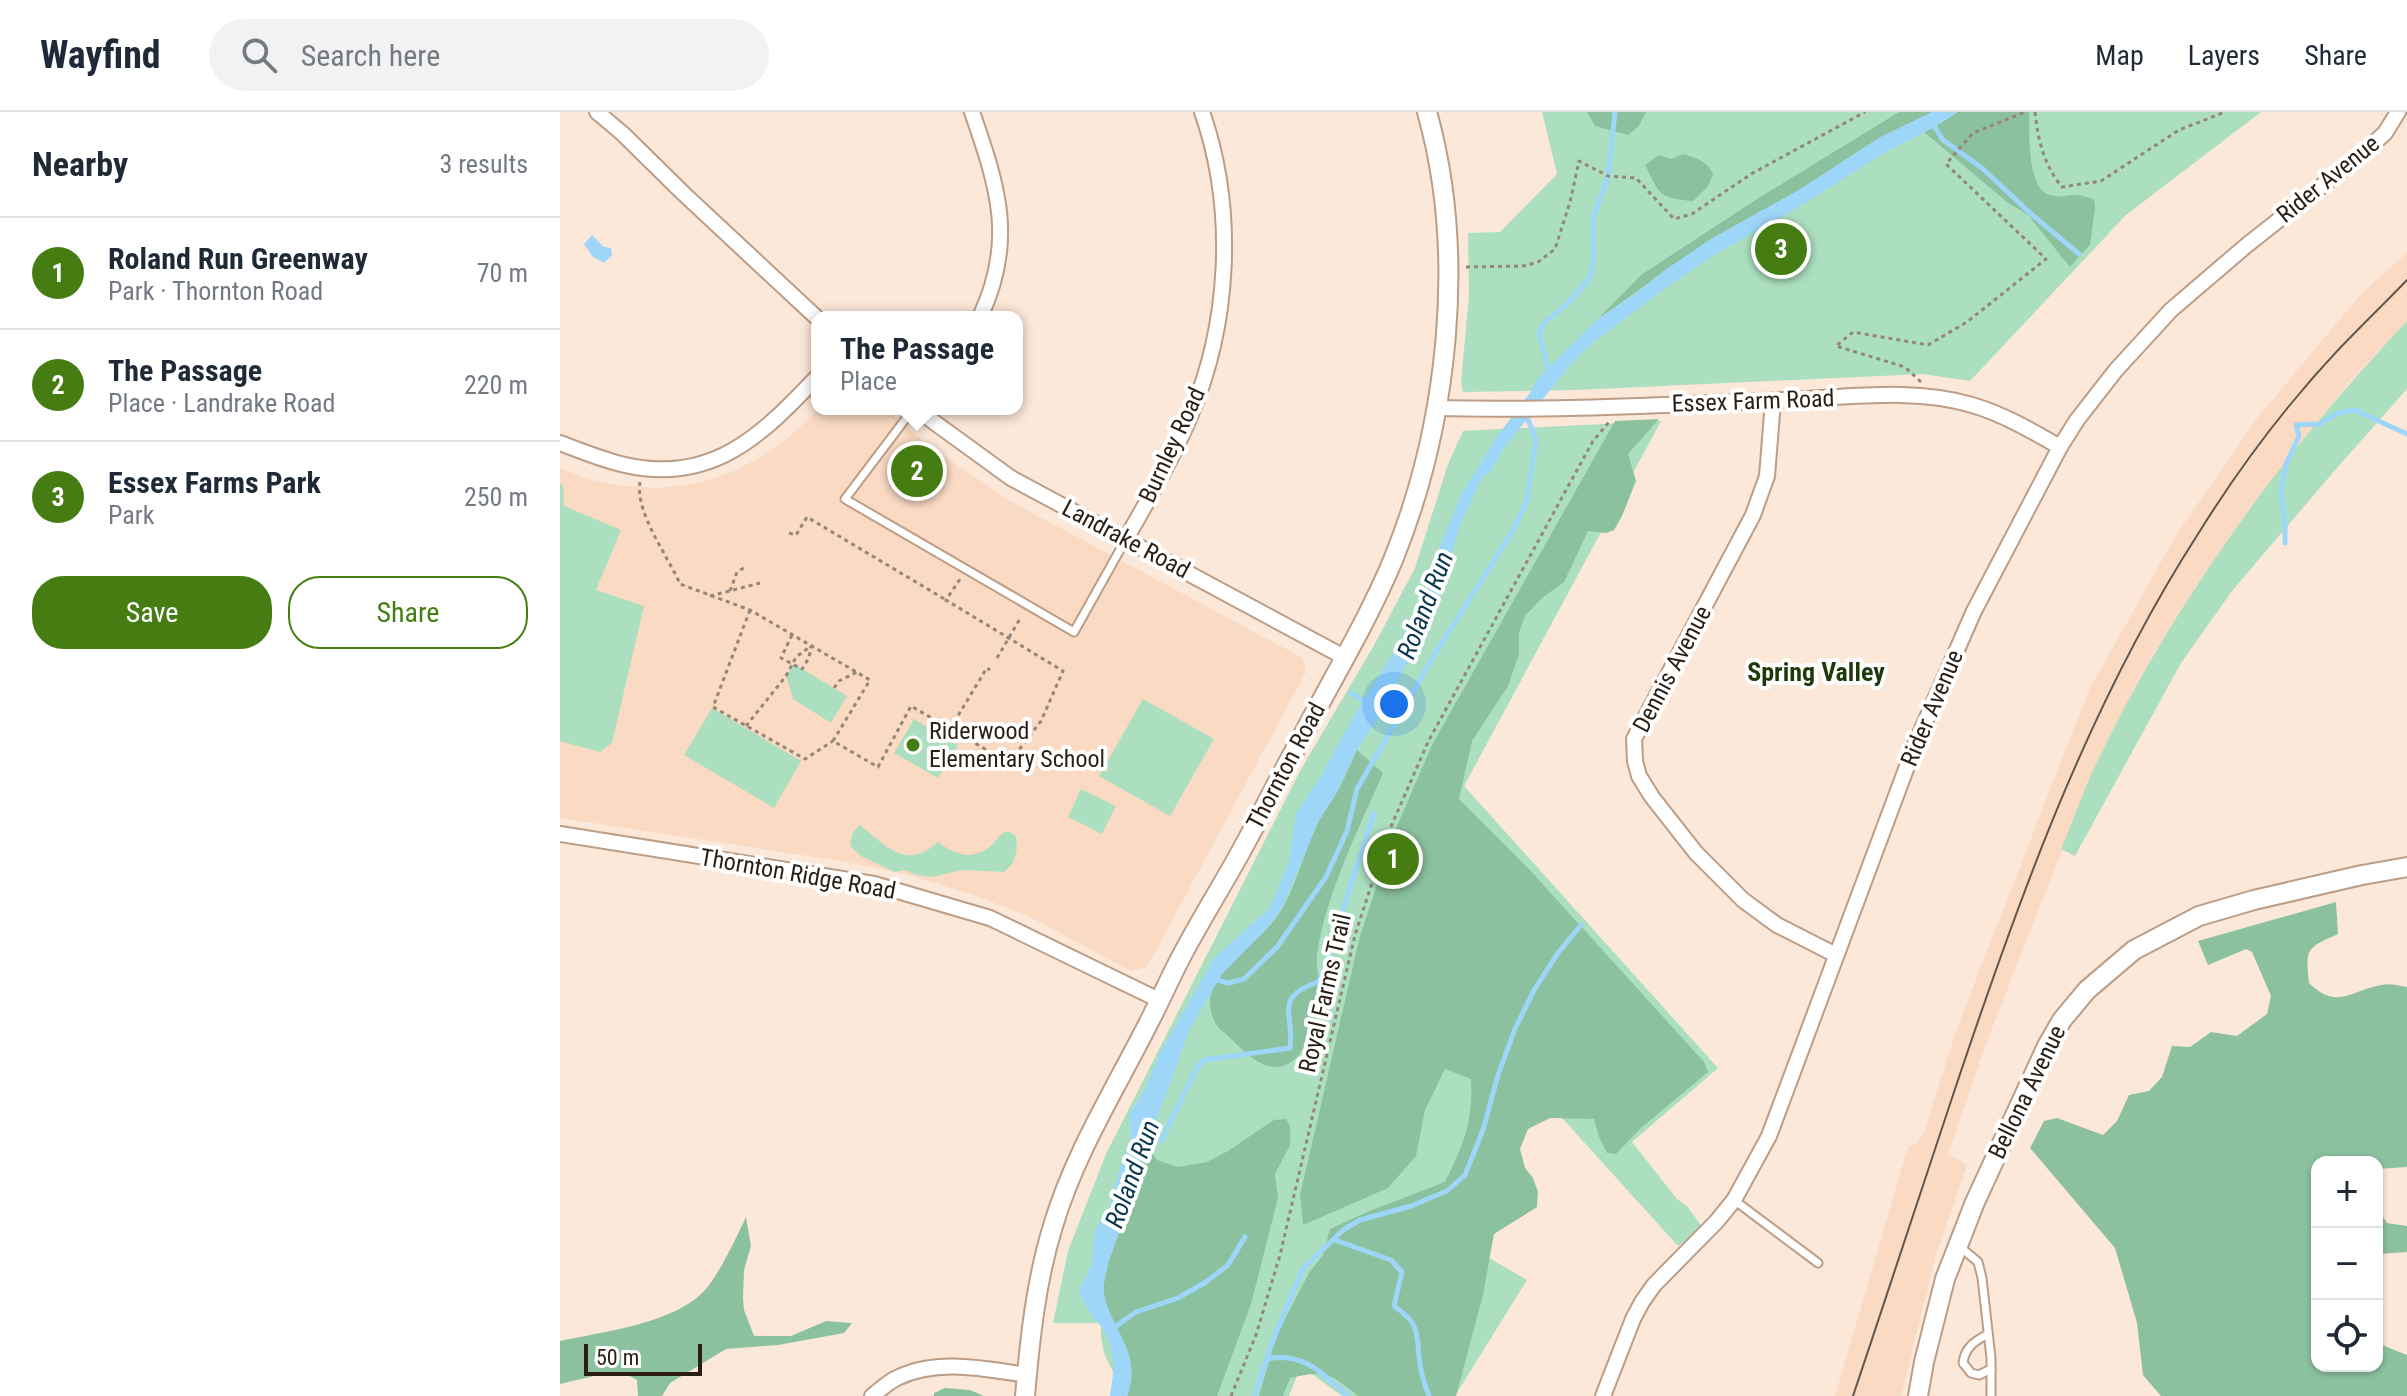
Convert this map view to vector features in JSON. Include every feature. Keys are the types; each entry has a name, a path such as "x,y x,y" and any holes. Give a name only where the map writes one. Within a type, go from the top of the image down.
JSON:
{"street":[{"path":"597,112 811,312"},
{"path":"972,112 1000,204 1001,229 996,273 982,311"},
{"name":"Burnley Road","path":"1126,539 1189,419 1206,368 1219,311 1223,229 1218,172 1202,112"},
{"name":"Thornton Road","path":"1025,1396 1034,1305 1053,1225 1068,1182 1159,1000 1344,657 1392,562 1413,506 1436,408 1444,349 1447,262 1442,187 1427,112"},
{"name":"Rider Avenue","path":"1603,1396 1642,1302 1654,1285 1734,1200 1769,1136 1915,745 1974,611 2060,447 2116,370 2171,310 2356,159 2385,133 2398,112"},
{"path":"560,443 624,465 654,470 681,469 734,451 779,418 811,383"},
{"name":"Essex Farm Road","path":"1436,408 1568,409 1907,395 1971,404 2060,447"},
{"name":"Dennis Avenue","path":"1773,401 1767,476 1753,515 1634,739 1634,754 1639,776 1652,797 1696,853 1743,900 1777,925 1836,955"},
{"name":"Landrake Road","path":"923,415 1011,478 1344,657"},
{"name":"Thornton Ridge Road","path":"560,834 874,884 990,918 1159,1000"},
{"name":"Bellona Avenue","path":"1918,1396 1933,1321 1958,1244 2006,1131 2047,1046 2062,1020 2087,990 2134,950 2199,916 2285,893 2407,867"},
{"path":"872,1396 894,1379 921,1369 982,1369 1027,1375"}],"lane":[{"path":"910,415 845,499 1074,632 1126,539"},
{"path":"1734,1200 1818,1263"},
{"path":"1958,1244 1978,1262 1982,1278 1991,1396"},
{"path":"1988,1334 1974,1341 1963,1363 1971,1373 1979,1375 1991,1369"}],"path":[{"path":"1466,267 1523,266 1538,262 1555,249 1579,161 1608,176 1636,178 1674,219 1692,214 1751,174 1865,112"},
{"path":"1934,398 1905,367 1836,346 1853,332 1928,345 1967,322 2046,259 1946,164 1973,133 2025,112"},
{"path":"2035,112 2038,140 2053,176 2062,187 2101,181 2179,130 2225,112"},
{"name":"Royal Farms Trail","path":"1231,1396 1256,1335 1280,1255 1355,935 1389,831 1428,742 1593,441 1611,420 1612,407"},
{"path":"640,482 642,503 652,531 680,584 750,610 870,680 833,741 805,759 713,707 750,610"},
{"path":"789,533 796,535 807,517 1063,671 1041,721 1009,763 911,706 878,767 833,741"},
{"path":"730,591 737,572 747,566"},
{"path":"946,601 960,579"},
{"path":"710,596 760,583"},
{"path":"997,658 1021,617"},
{"path":"792,635 781,658 802,669 809,658 811,646"},
{"path":"746,726 794,664 796,657 811,646"},
{"path":"950,729 987,668 990,670"},
{"path":"834,688 839,681 857,672"}],"shaded area":[{"path":"2407,253 2407,321 2352,379 2309,432 2203,575 2155,652 2095,767 1987,1041 1948,1154 1967,1165 1936,1255 1901,1396 1835,1396 1908,1147 1916,1144 1925,1130 1956,1031 2088,692 2176,535 2258,417 2361,294"},
{"name":"Riderwood Elementary School","path":"813,415 893,415 928,445 1010,501 1303,658 1306,672 1147,967 1131,971 1028,916 905,874 840,861 560,818 560,468 587,479 622,486 661,488 699,483 732,472 789,437"}],"green space":[{"path":"1542,112 2261,112 2126,215 1970,381 1923,374 1577,390 1463,392 1461,382 1469,295 1468,233 1500,232 1557,174"},
{"path":"1587,112 1646,112 1638,127 1628,135 1595,126"},
{"path":"1899,112 1932,112 1879,138 1799,190 1711,239 1598,319 1641,275"},
{"path":"1958,112 2029,112 2033,171 2042,190 2050,195 2080,195 2094,200 2090,245 2070,267 2028,215 2007,202 1924,132"},
{"path":"1683,154 1705,163 1713,174 1708,186 1693,201 1662,193 1645,165 1659,155 1671,159"},
{"path":"2407,321 2407,389 2232,591 2181,663 2075,856 2061,849 2091,774 2127,704 2196,587 2234,530 2317,423"},
{"path":"1659,419 1628,454 1636,481 1614,530 1606,533 1588,531 1564,582 1525,616 1519,633 1519,654 1508,686 1472,741 1459,799 1529,869 1704,1062 1708,1072 1641,1128 1616,1154 1607,1153 1594,1119 1550,1118 1528,1129 1520,1149 1525,1168 1538,1192 1537,1207 1494,1234 1483,1295 1456,1396 1358,1396 1334,1378 1313,1374 1290,1378 1283,1396 1259,1396 1277,1334 1309,1273 1323,1255 1330,1229 1445,1182 1457,1156 1469,1120 1471,1079 1445,1069 1425,1110 1416,1156 1388,1188 1303,1225 1300,1195 1360,936 1394,833 1432,745 1615,421"},
{"path":"1661,421 1464,786 1718,1068 1632,1142 1703,1228 1678,1246 1534,1087 1446,1233 1527,1280 1455,1396 1342,1396 1301,1366 1289,1396 1115,1396 1118,1379 1104,1352 1101,1323 1053,1323 1068,1251 1106,1154 1300,771 1415,568 1448,464 1463,431"},
{"path":"560,484 563,485 564,506 621,530 596,590 644,606 612,743 600,752 560,741"},
{"path":"794,664 847,696 831,723 793,699 786,676"},
{"path":"1143,699 1214,739 1170,816 1099,776"},
{"path":"712,708 801,761 774,808 684,755"},
{"path":"914,719 958,745 938,778 894,753"},
{"path":"1357,750 1383,773 1327,909 1317,955 1320,995 1316,1021 1296,1058 1286,1065 1267,1066 1250,1056 1218,1027 1211,1012 1212,991 1226,969 1282,909 1317,825 1339,789"},
{"path":"1081,789 1116,806 1102,834 1068,817"},
{"path":"860,825 888,847 906,855 916,855 938,842 956,853 975,854 988,848 1008,831 1016,836 1017,851 1012,864 1004,872 962,870 932,877 905,870 894,872 861,856 852,848 853,832"},
{"path":"2336,902 2338,934 2310,951 2307,963 2309,983 2328,996 2337,997 2384,984 2407,987 2407,1167 2383,1169 2383,1156 2311,1156 2311,1372 2383,1372 2383,1345 2407,1355 2407,1396 2161,1396 2143,1375 2137,1323 2115,1248 2030,1148 2044,1121 2057,1118 2103,1135 2117,1121 2129,1095 2149,1091 2162,1077 2172,1046 2190,1047 2211,1032 2237,1036 2267,1014 2271,996 2252,952 2246,949 2208,965 2198,941"},
{"path":"1286,1119 1290,1126 1290,1145 1275,1174 1278,1198 1251,1304 1217,1396 1127,1396 1131,1381 1129,1355 1108,1308 1104,1286 1108,1263 1135,1187 1145,1144 1157,1160 1178,1167 1207,1162 1274,1120"},
{"path":"746,1217 751,1246 744,1270 743,1298 754,1336 791,1336 826,1321 852,1323 844,1333 778,1345 726,1349 670,1383 662,1396 638,1396 637,1380 624,1373 598,1375 560,1384 560,1341 633,1326 686,1306 712,1281"},
{"path":"2383,1217 2387,1223 2407,1226 2407,1252 2383,1254"},
{"path":"945,1388 970,1390 984,1396 934,1396 934,1393"}],"water":[{"name":"Roland Run","path":"1932,112 1958,112 1719,252 1591,344 1571,364 1503,449 1491,472 1483,476 1459,528 1438,602 1378,718 1318,822 1282,908 1268,927 1222,974 1189,1030 1146,1144 1135,1187 1108,1263 1104,1294 1131,1367 1127,1396 1110,1396 1113,1369 1110,1344 1079,1290 1092,1264 1095,1232 1107,1214 1128,1149 1131,1133 1129,1115 1214,958 1270,908 1289,861 1298,810 1395,651 1428,588 1441,544 1461,495 1498,435 1539,377 1598,319 1711,239 1799,190 1879,138"},
{"path":"592,235 604,247 611,248 612,255 604,263 592,256 584,244"}],"waterway":[{"path":"1549,374 1539,332 1545,322 1567,304 1589,279 1594,258 1593,219 1608,176 1615,112"},
{"path":"1932,123 1943,140 1982,168 2079,254"},
{"path":"2285,543 2281,490 2286,464 2299,436 2296,425 2320,424 2338,413 2355,410 2407,434"},
{"path":"1213,979 1229,983 1244,979 1277,947 1326,877 1347,831 1357,789 1430,662 1514,529 1527,500 1536,439 1526,415"},
{"path":"1351,693 1367,703"},
{"path":"1142,1145 1162,1139 1196,1069 1204,1060 1290,1048 1290,1001 1295,994 1318,982 1322,975 1374,813"},
{"path":"1255,1396 1270,1348 1302,1270 1343,1230 1360,1220 1411,1206 1447,1191 1465,1175 1483,1130 1515,1029 1534,990 1581,925"},
{"path":"1112,1329 1136,1312 1178,1298 1206,1282 1228,1265 1245,1237"},
{"path":"1335,1240 1391,1260 1402,1272 1394,1306 1408,1317 1415,1328 1421,1372 1429,1396"},
{"path":"1267,1359 1280,1357 1302,1361 1348,1396"}],"tram line":[{"path":"1853,1396 2001,955 2057,810 2121,669 2158,600 2247,461 2320,369 2407,280"}],"place":[{"name":"Essex Farms Park","path":"1781,249"},
{"name":"The Passage","path":"917,471"},
{"name":"Riderwood Elementary School","path":"913,745"},
{"name":"Roland Run Greenway","path":"1393,859"}],"district":[{"name":"Spring Valley","path":"1816,672"}]}
